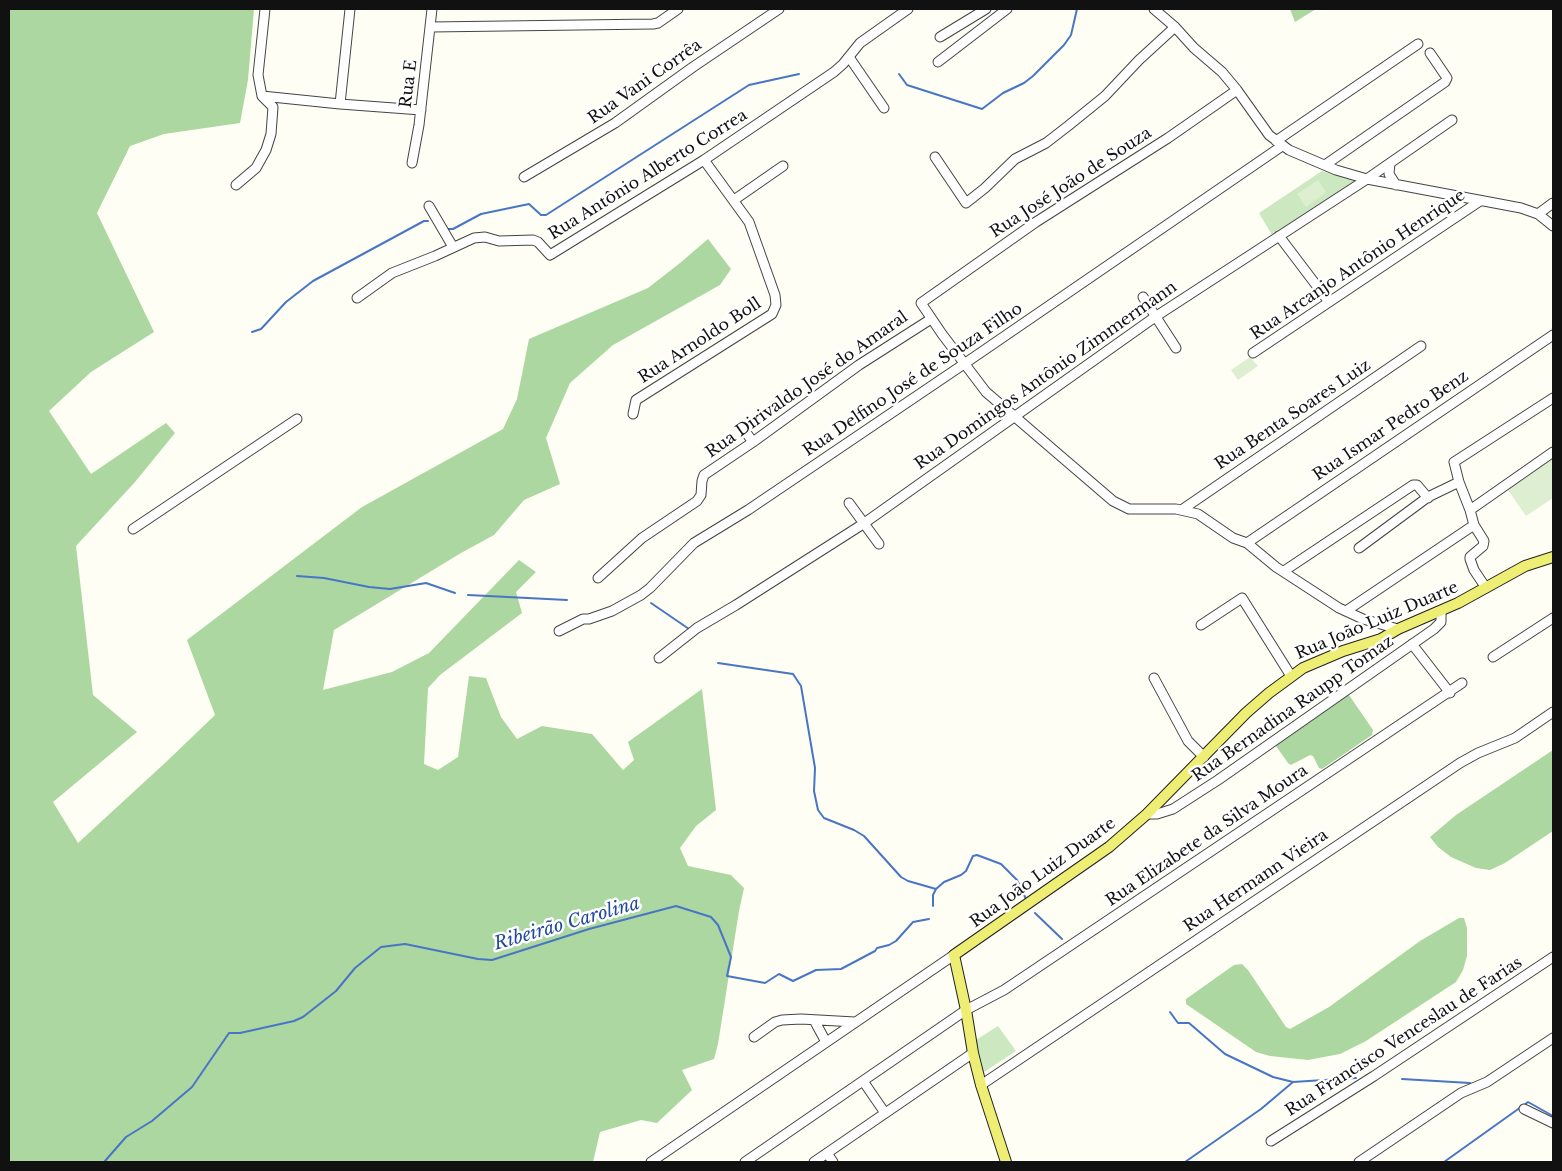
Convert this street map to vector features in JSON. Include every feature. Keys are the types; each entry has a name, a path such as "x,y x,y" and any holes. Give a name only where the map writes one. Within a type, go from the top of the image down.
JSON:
{"main road":[{"name":"Rua João Luiz Duarte","path":"954,955 1093,860 1147,814 1246,713 1291,676 1312,663 1381,639 1398,629 1441,612 1525,566 1553,557"},
{"path":"954,955 973,1053 1006,1162"}],"street":[{"path":"236,185 256,168 266,150 271,134 273,107 262,96 258,75 265,9"},
{"path":"340,104 350,9"},
{"name":"Rua E","path":"412,163 421,110 432,9"},
{"path":"431,27 653,24 658,23 678,9"},
{"name":"Rua Vani Corrêa","path":"524,177 615,124 693,67 779,9"},
{"name":"Rua Antônio Alberto Correa","path":"357,298 392,273 479,237 499,241 525,239 538,242 550,255 704,160 834,72 860,43 908,9"},
{"path":"940,37 986,9 993,20"},
{"path":"938,62 1007,9"},
{"path":"1154,9 1222,72 1237,90 1257,121 1279,143 1325,166 1367,179 1521,208 1538,214 1553,226"},
{"path":"934,157 966,203 985,188 1015,159 1046,143 1105,96 1139,60 1175,27"},
{"name":"Rua Delfino José de Souza Filho","path":"559,630 582,618 588,619 612,610 641,595 694,543 748,510 964,364 1418,44"},
{"path":"1325,166 1446,82 1447,78 1430,53"},
{"path":"849,57 884,108"},
{"name":"Rua José João de Souza","path":"931,319 921,303 1036,222 1168,138 1237,90"},
{"path":"262,96 421,110"},
{"name":"Rua Domingos Antônio Zimmermann","path":"659,658 697,628 863,524 1154,317 1367,179 1452,120"},
{"name":"Rua Arnoldo Boll","path":"633,414 636,400 772,314 775,310 776,300 749,222 704,160"},
{"path":"1390,163 1389,174 1396,185"},
{"path":"734,200 783,166"},
{"name":"Rua Arcanjo Antônio Henrique","path":"1253,353 1480,201"},
{"path":"1538,214 1553,203"},
{"path":"429,206 453,247"},
{"path":"1278,236 1329,302"},
{"path":"1143,297 1154,317 1176,348"},
{"path":"931,319 986,392 1119,504 1136,510 1183,509 1198,514 1233,538 1247,543 1268,561 1331,603 1369,621 1398,629"},
{"name":"Rua Dirivaldo José do Amaral","path":"598,578 642,538 697,501 701,495 704,475 860,365 931,319"},
{"name":"Rua Ismar Pedro Benz","path":"1247,543 1553,335"},
{"name":"Rua Benta Soares Luiz","path":"1183,509 1421,346"},
{"path":"1486,588 1470,563 1470,557 1483,546 1484,541 1474,525 1454,462 1553,398"},
{"path":"133,529 297,419"},
{"path":"742,426 753,442"},
{"path":"1470,510 1553,452"},
{"path":"1359,548 1428,498 1459,482"},
{"path":"1284,571 1414,486 1417,485 1428,498"},
{"path":"849,503 879,544"},
{"path":"1346,611 1474,525"},
{"path":"1201,625 1242,598 1291,676"},
{"name":"Rua Bernadina Raupp Tomaz","path":"1147,814 1157,814 1173,809 1218,780 1438,625 1442,618 1441,612"},
{"path":"1493,657 1553,618"},
{"path":"1412,644 1450,693"},
{"path":"1154,678 1188,741 1204,756"},
{"name":"Rua Elizabete da Silva Moura","path":"744,1162 966,1010 1004,990 1450,693 1462,683"},
{"name":"Rua Hermann Vieira","path":"981,1084 1460,762 1515,738 1553,712"},
{"name":"Rua João Luiz Duarte","path":"651,1162 954,955"},
{"name":"Rua Francisco Venceslau de Farias","path":"1272,1142 1553,957"},
{"path":"754,1037 775,1022 782,1020 855,1022"},
{"path":"814,1020 826,1042"},
{"path":"1358,1162 1461,1093 1488,1082 1553,1038"},
{"path":"814,1162 973,1053"},
{"path":"863,1081 885,1114"},
{"path":"1524,1109 1553,1123"},
{"path":"827,1153 833,1162"}],"green space":[{"path":"9,9 254,9 248,80 240,123 164,134 130,146 97,213 154,332 91,372 49,411 91,474 166,423 175,433 135,482 76,546 93,695 137,732 53,802 78,843 215,715 187,640 362,507 503,429 517,399 529,339 648,288 708,239 731,269 720,285 613,345 570,383 546,438 560,484 524,500 494,535 334,630 323,690 392,672 429,653 519,560 536,572 516,592 522,613 440,675 428,688 424,764 438,770 458,757 469,676 486,678 501,717 517,739 542,726 592,734 623,770 634,760 628,742 702,689 716,810 696,826 680,848 688,866 731,875 744,888 718,1044 714,1059 682,1070 692,1090 657,1123 641,1120 600,1132 593,1162 9,1162"},
{"path":"1290,9 1316,9 1295,22"},
{"path":"1322,171 1355,181 1272,235 1259,213"},
{"path":"1318,180 1326,192 1306,207 1297,194"},
{"path":"1250,357 1258,366 1238,380 1231,370"},
{"path":"1553,458 1553,498 1526,516 1508,490"},
{"path":"1345,694 1349,695 1373,730 1372,735 1322,769 1319,768 1313,756 1310,755 1291,765 1288,763 1276,746 1278,741"},
{"path":"1553,750 1553,831 1505,863 1490,870 1476,868 1451,857 1438,847 1430,837 1456,815"},
{"path":"1459,918 1464,918 1467,928 1467,956 1463,970 1456,982 1366,1041 1340,1054 1308,1060 1270,1056 1256,1052 1186,1004 1186,999 1234,965 1242,964 1286,1027 1290,1029 1329,1007 1420,941"},
{"path":"998,1026 1016,1051 984,1072 976,1040"}],"waterway":[{"path":"899,74 907,85 982,109 1003,93 1024,83 1033,76 1064,45 1071,35 1077,9"},
{"path":"447,229 453,229 481,214 529,204 541,215 546,215 749,85 799,74"},
{"path":"252,332 261,329 286,302 313,281 424,221 428,221"},
{"path":"297,576 324,578 390,589 426,583 455,593"},
{"path":"468,595 567,600"},
{"path":"651,603 689,629"},
{"path":"718,663 793,674 801,686 815,768 814,791 818,810 824,818 864,836 901,877 908,881 936,889"},
{"name":"Ribeirão Carolina","path":"933,906 933,895 936,889 944,882 966,871 973,856 977,855 1001,864 1017,880 1026,899"},
{"name":"Ribeirão Carolina","path":"105,1161 126,1137 152,1121 192,1087 229,1033 240,1033 294,1021 303,1017 336,991 355,968 381,947 405,944 478,959 492,960 589,929 676,906 711,917 718,925 731,957 727,976 765,983 779,974 793,981 816,970 841,969 875,951 877,948 896,941 913,922 929,919"},
{"name":"Ribeirão Carolina","path":"1035,913 1062,939"},
{"name":"Ribeirão Carolina","path":"1170,1012 1178,1023 1189,1023 1225,1054 1273,1077 1293,1082 1356,1078"},
{"name":"Ribeirão Carolina","path":"1402,1079 1470,1083"},
{"path":"1185,1162 1261,1109 1293,1082"},
{"path":"1444,1162 1528,1102 1553,1116"}]}
